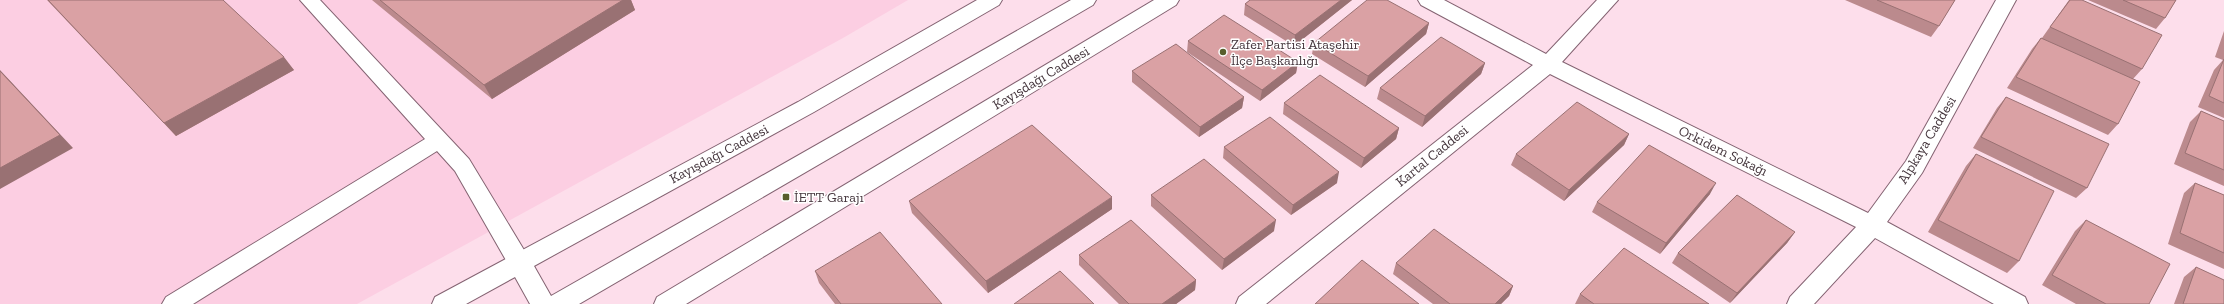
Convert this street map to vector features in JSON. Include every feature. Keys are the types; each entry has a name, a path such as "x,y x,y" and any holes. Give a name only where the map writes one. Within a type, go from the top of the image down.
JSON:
{"street":[{"name":"Kayışdağı Caddesi","path":"444,304 806,107 992,0"},
{"path":"558,304 1086,0"},
{"name":"Kayışdağı Caddesi","path":"666,304 1169,0"},
{"name":"Orkidem Sokağı","path":"1428,0 1548,64 1872,225 2016,304"},
{"name":"Kartal Caddesi","path":"1248,304 1548,64 1608,0"},
{"name":"Alpkaya Caddesi","path":"1799,304 1872,225 1914,167 2006,0"},
{"path":"520,262 543,304"}],"lane":[{"path":"309,0 462,165 520,262"},
{"path":"174,304 439,140"}],"shaded area":[{"path":"0,0 908,0 843,38 357,304 0,304"}],"building":[{"path":"48,0 223,0 284,57 164,123"},
{"path":"380,0 623,0 484,85"},
{"path":"1250,0 1341,0 1295,35 1245,4"},
{"path":"1367,0 1387,0 1429,23 1368,76 1314,43"},
{"path":"1877,0 1955,0 1939,26"},
{"path":"2070,0 2082,0 2162,35 2142,69 2050,27"},
{"path":"2123,0 2176,0 2165,18"},
{"path":"1224,15 1298,62 1262,90 1188,41"},
{"path":"1441,37 1485,63 1425,116 1380,88"},
{"path":"2041,38 2140,82 2118,124 2016,77"},
{"path":"1176,44 1244,97 1200,127 1132,71"},
{"path":"2224,59 2224,103 2209,96"},
{"path":"0,71 60,135 0,168"},
{"path":"1320,75 1399,128 1364,158 1284,103"},
{"path":"2006,97 2109,144 2087,188 1981,137"},
{"path":"1577,102 1629,134 1569,190 1516,154"},
{"path":"2201,111 2224,121 2224,170 2185,153"},
{"path":"1270,117 1339,172 1293,205 1224,147"},
{"path":"1032,125 1112,197 986,281 909,201"},
{"path":"1649,145 1716,183 1666,243 1597,202"},
{"path":"1976,154 2054,191 2019,261 1938,220"},
{"path":"1204,159 1276,220 1224,259 1151,195"},
{"path":"2195,183 2224,195 2224,253 2180,233"},
{"path":"1737,195 1795,232 1737,293 1678,253"},
{"path":"1131,220 1196,280 1162,304 1129,304 1079,255"},
{"path":"2086,220 2170,264 2149,304 2106,304 2052,275"},
{"path":"1434,229 1513,286 1495,304 1450,304 1396,263"},
{"path":"880,232 942,304 841,304 815,271"},
{"path":"1624,248 1709,304 1594,304 1580,294"},
{"path":"1362,260 1419,304 1315,304"},
{"path":"2196,267 2224,280 2224,304 2183,304"},
{"path":"1060,271 1094,304 1014,304"}],"place":[{"name":"Zafer Partisi Ataşehir İlçe Başkanlığı","path":"1223,52"},
{"name":"İETT Garajı","path":"786,197"}]}
